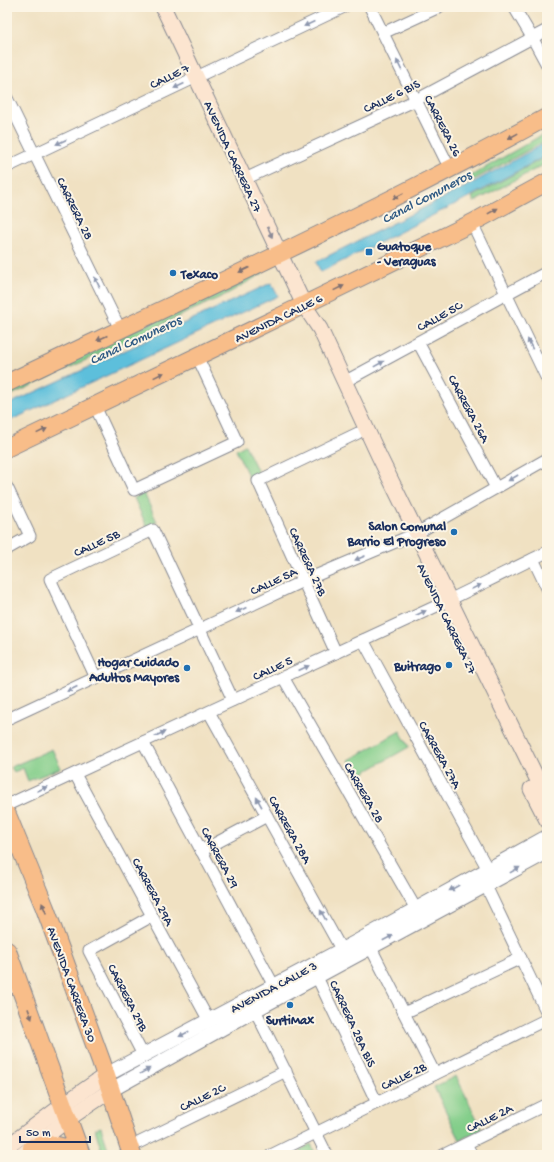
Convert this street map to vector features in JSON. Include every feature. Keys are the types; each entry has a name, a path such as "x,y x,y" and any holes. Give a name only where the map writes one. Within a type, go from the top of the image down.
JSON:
{"highway":[{"name":"AVENIDA CARRERA 30","path":"7,815 45,908 109,1083 131,1151"},
{"path":"7,951 13,987 66,1112 82,1155"},
{"path":"27,1151 41,1145 51,1144 67,1148 78,1155"}],"main road":[{"name":"AVENIDA CARRERA 27","path":"163,7 304,305 320,329 379,456 413,535 547,820"},
{"path":"7,383 360,215 547,117"},
{"name":"AVENIDA CALLE 6","path":"7,448 472,223 547,182"},
{"name":"AVENIDA CARRERA 27","path":"304,305 312,332 358,433 413,535"},
{"name":"AVENIDA CARRERA 27","path":"445,602 547,799"},
{"name":"AVENIDA CALLE 3","path":"7,1147 66,1112 109,1083"},
{"name":"AVENIDA CALLE 3","path":"27,1151 66,1112"}],"street":[{"name":"CALLE 7","path":"7,167 344,7"},
{"name":"CARRERA 26","path":"370,7 450,169"},
{"path":"383,33 439,7"},
{"path":"514,7 547,65"},
{"name":"CALLE 6 BIS","path":"245,180 416,100 547,30"},
{"name":"CARRERA 28","path":"7,98 120,329"},
{"path":"472,223 547,379"},
{"name":"CALLE 5C","path":"344,382 547,272"},
{"name":"CARRERA 26A","path":"418,342 496,488"},
{"path":"95,406 134,490 237,442 197,356"},
{"name":"CARRERA 27B","path":"336,653 258,481 358,433"},
{"name":"CALLE 5A","path":"7,719 303,581 413,535 547,459"},
{"path":"7,487 30,536 7,549"},
{"name":"CALLE 5B","path":"96,678 50,579 153,530 200,629"},
{"name":"CALLE 5","path":"7,805 445,602 547,552"},
{"path":"533,559 547,588"},
{"path":"200,629 233,700"},
{"name":"CARRERA 27A","path":"363,640 489,879 521,958 547,1013"},
{"name":"CARRERA 28","path":"283,677 419,914"},
{"name":"CARRERA 28A","path":"209,712 345,955"},
{"name":"CARRERA 29","path":"143,742 274,986"},
{"name":"CARRERA 29A","path":"75,774 209,1021"},
{"path":"201,851 267,816"},
{"name":"AVENIDA CALLE 3","path":"489,879 547,837"},
{"name":"AVENIDA CALLE 3","path":"109,1083 143,1056 274,986 345,955 419,914 547,852"},
{"name":"AVENIDA CALLE 3","path":"109,1083 256,1010 317,977 345,955 371,948 419,914"},
{"name":"CARRERA 29B","path":"143,1056 89,951 152,916"},
{"path":"371,948 435,1074"},
{"path":"404,1013 521,958"},
{"name":"CARRERA 28A BIS","path":"317,977 376,1103"},
{"path":"256,1010 327,1155"},
{"name":"CALLE 2B","path":"271,1155 547,1019"},
{"name":"CALLE 2C","path":"131,1151 286,1072"},
{"name":"CALLE 2A","path":"443,1155 547,1104"},
{"path":"466,1144 472,1155"}],"green space":[{"path":"547,132 547,140 466,184 464,180"},
{"path":"547,156 547,163 474,202 472,197"},
{"path":"263,270 263,273 227,294 7,397 7,390"},
{"path":"245,445 260,476 250,480 236,450"},
{"path":"144,493 157,522 147,527 134,498"},
{"path":"400,731 409,747 358,776 349,760"},
{"path":"52,749 61,768 28,781 23,768 14,772 11,767"},
{"path":"456,1076 482,1129 460,1140 434,1087"},
{"path":"101,1127 110,1155 103,1155 95,1129"},
{"path":"311,1144 316,1155 303,1155 300,1150"}],"water":[{"path":"547,142 547,155 471,196 321,272 316,262 467,186"},
{"path":"271,283 278,296 7,422 7,405"}],"place":[{"name":"Guatoque - Veraguas","path":"369,252"},
{"name":"Texaco","path":"173,273"},
{"name":"Salon Comunal Barrio El Progreso","path":"454,532"},
{"name":"Buitrago","path":"449,665"},
{"name":"Hogar Cuidado Adultos Mayores","path":"187,668"},
{"name":"SurtiMax","path":"290,1005"}],"water label":[{"name":"Canal Comuneros","path":"426,196"},
{"name":"Canal Comuneros","path":"135,339"}]}
